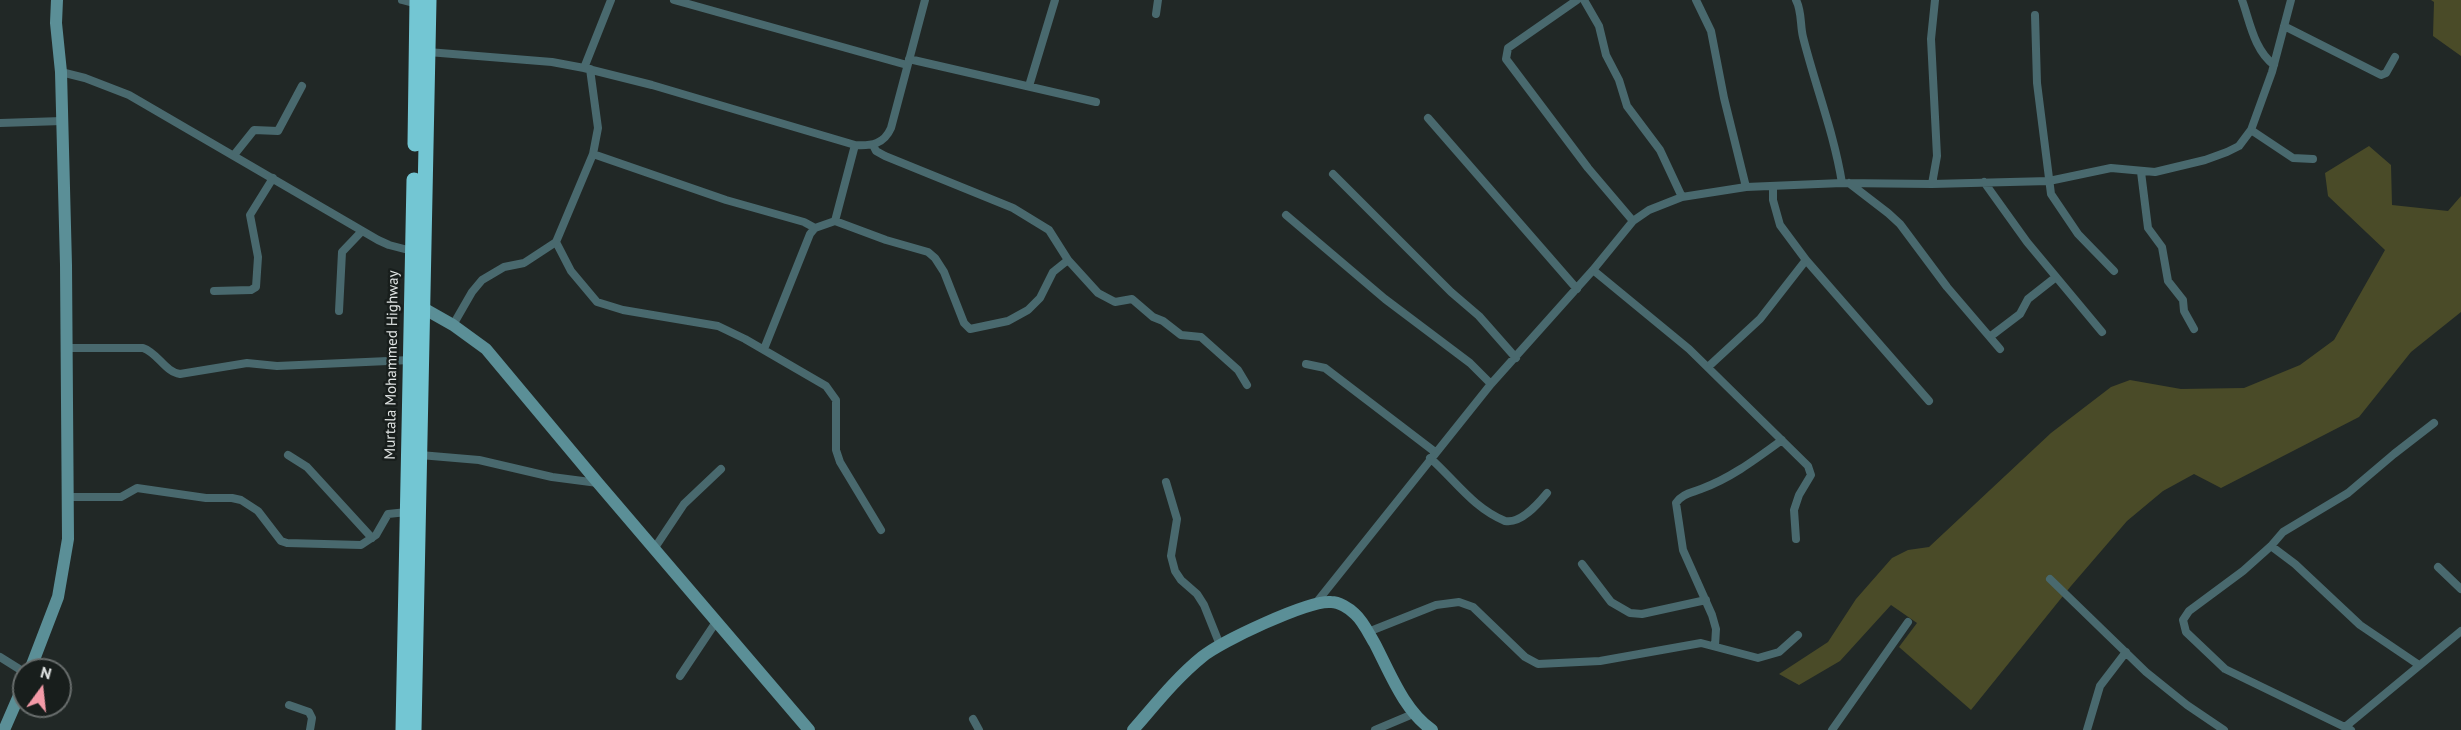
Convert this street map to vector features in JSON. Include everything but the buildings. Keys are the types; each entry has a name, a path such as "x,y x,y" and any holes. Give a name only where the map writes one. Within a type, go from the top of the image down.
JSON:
{"highway":[{"path":"414,730 423,308 419,168 428,52 421,1"},
{"name":"Murtala Mohammed Highway","path":"403,730 412,250 419,168 421,1"}],"street":[{"path":"35,658 58,597 68,539 61,72 56,23 57,0"},
{"path":"402,0 421,1"},
{"path":"453,325 472,292 482,280 504,267 524,263 556,242 593,154 598,128 587,68 610,0"},
{"path":"674,0 908,62 1096,102"},
{"path":"428,52 552,62 587,68 855,145 873,145 887,136 925,0"},
{"path":"1029,86 1055,0"},
{"path":"1156,14 1158,0"},
{"path":"1577,0 1508,48 1506,58 1588,168 1633,222"},
{"path":"1584,0 1599,26 1606,55 1619,80 1627,106 1660,150 1682,197"},
{"path":"1696,0 1711,31 1724,98 1746,187"},
{"path":"1796,0 1803,34 1845,183 1882,208 1900,224 1947,287 2000,349"},
{"path":"1932,184 1937,156 1931,39 1935,0"},
{"path":"2242,0 2258,47 2265,58 2274,65"},
{"path":"1316,603 1491,384 1577,289 1633,222 1649,210 1682,197 1746,187 1845,183 1932,184 2049,181 2111,168 2141,172 2173,169 2228,152 2239,146 2252,130 2274,65 2291,0"},
{"path":"2036,15 2037,83 2049,181 2054,200 2078,234 2114,271"},
{"path":"2284,26 2381,75 2386,73 2395,57"},
{"path":"61,72 129,94 362,231 389,245 412,250"},
{"path":"234,155 254,130 278,131 302,86"},
{"path":"1428,118 1577,289"},
{"path":"0,123 62,121"},
{"path":"2252,130 2293,158 2313,159"},
{"path":"835,221 855,145"},
{"path":"873,145 876,151 885,156 1013,208 1049,230 1068,260 1086,281 1106,298 1121,302 1128,298 1132,299 1149,315 1163,321 1181,335 1192,334 1201,337 1238,370 1247,384"},
{"path":"593,154 726,200 804,222 815,228"},
{"path":"2141,172 2148,228 2162,247 2168,281 2183,300 2184,311 2194,329"},
{"path":"1333,174 1451,292 1479,316 1516,358"},
{"path":"214,291 251,290 256,287 258,257 250,215 273,178"},
{"path":"1984,182 2027,242 2102,332"},
{"path":"1773,186 1773,200 1780,225 1806,260 1929,401"},
{"path":"1286,215 1385,299 1470,363 1491,384"},
{"path":"764,349 810,234 815,228 835,221 886,240 928,252 944,272 964,323 970,329 1008,321 1028,310 1040,298 1053,272 1068,260"},
{"path":"339,310 342,252 362,231"},
{"path":"556,242 571,271 597,302 623,310 718,326 764,349 826,386 832,392 836,408 838,456 881,530"},
{"path":"1708,367 1760,319 1806,260"},
{"path":"1593,270 1689,349 1808,466 1811,475 1796,501 1794,510 1796,538"},
{"path":"1991,336 2020,314 2028,299 2056,277"},
{"path":"423,308 453,325 486,349 809,730"},
{"path":"66,348 143,348 153,352 173,373 180,374 248,363 277,366 410,360"},
{"path":"1305,364 1325,368 1433,455 1463,493 1505,521 1511,522 1523,516 1547,493"},
{"path":"2434,423 2394,453 2348,493 2283,532 2271,546 2189,611 2184,616 2183,626 2186,632 2225,669 2348,728 2461,631"},
{"path":"1715,646 1716,629 1706,600 1683,550 1676,503 1681,497 1744,468 1782,440"},
{"path":"288,455 307,467 372,538"},
{"path":"420,455 479,460 552,477 598,483"},
{"path":"654,549 684,504 720,469"},
{"path":"1166,482 1177,519 1171,556 1175,571 1181,580 1197,594 1204,605 1220,645"},
{"path":"68,497 121,497 137,488 206,498 232,498 241,500 258,511 283,542 355,546 372,538 379,531 388,514 407,512"},
{"path":"2271,546 2295,564 2360,625 2419,665"},
{"path":"1582,564 1611,602 1630,613 1642,614 1706,600"},
{"path":"2438,567 2461,589"},
{"path":"2050,579 2126,652 2187,705 2224,730"},
{"path":"1133,730 1192,665 1220,645 1316,603 1331,602 1342,605 1355,614 1368,632 1413,714 1432,730"},
{"path":"1368,632 1436,605 1459,602 1473,607 1525,657 1538,664 1600,661 1693,643 1715,646 1758,658 1779,652 1798,635"},
{"path":"680,676 716,622"},
{"path":"1832,730 1908,622"},
{"path":"2087,730 2100,686 2126,652"},
{"path":"289,705 309,712 312,718 310,730"},
{"path":"4,730 12,712"},
{"path":"1375,730 1413,714"},
{"path":"973,719 979,730"}],"green space":[{"path":"2431,0 2461,0 2461,56 2433,36 2434,2"},
{"path":"2369,146 2391,165 2392,205 2448,211 2461,196 2461,312 2411,352 2359,417 2221,488 2194,474 2163,491 2127,521 2071,586 1971,710 1899,647 1917,623 1891,605 1840,661 1799,685 1779,674 1828,642 1856,599 1892,558 1908,550 1929,547 2051,433 2111,387 2130,380 2181,389 2244,388 2300,365 2334,340 2385,250 2328,196 2325,173"}]}
